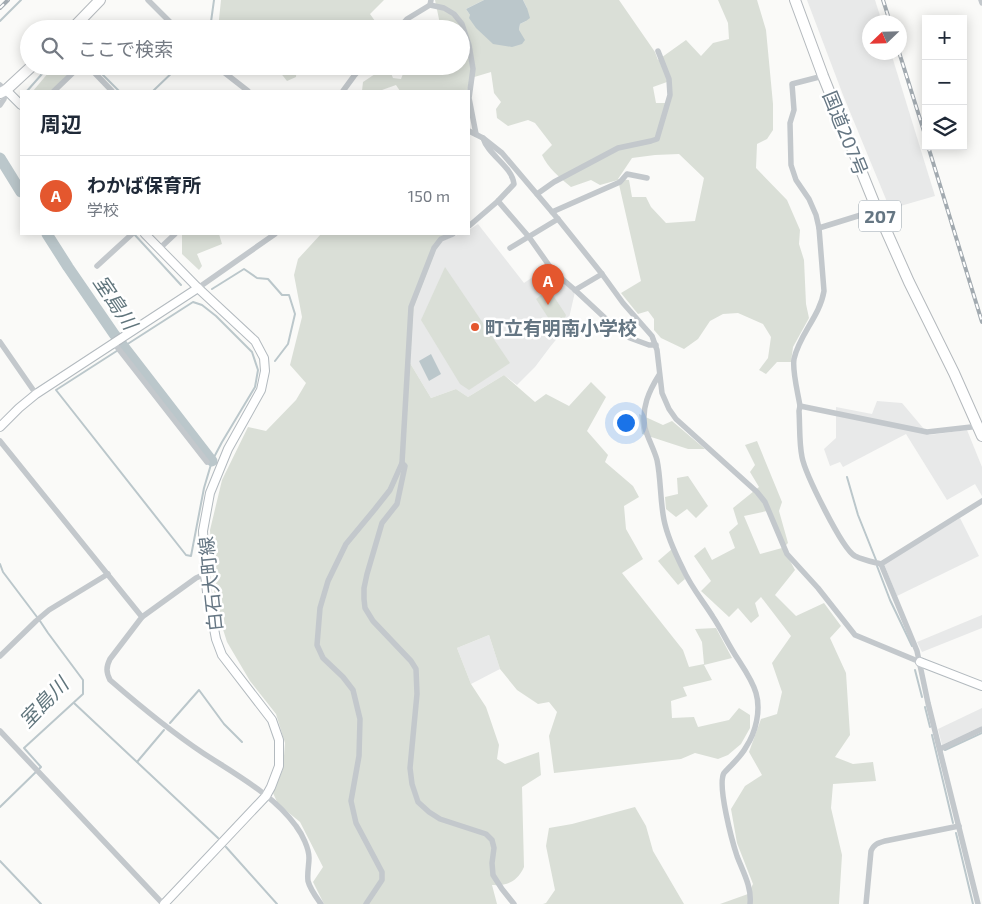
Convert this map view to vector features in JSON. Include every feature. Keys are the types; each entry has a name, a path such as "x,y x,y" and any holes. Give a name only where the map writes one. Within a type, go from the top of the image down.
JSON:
{"highway":[{"path":"81,20 100,0"},
{"name":"国道207号","path":"795,0 823,76 877,210 909,282 981,432"},
{"path":"2,89 20,75"}],"main road":[{"path":"2,89 20,104"},
{"name":"白石大町線","path":"146,235 198,288 255,341 264,358 265,371 261,390 228,449 210,493 203,531 207,592 216,639 222,655 272,720 280,740 279,766 266,796 163,904"},
{"path":"0,427 36,394 117,347 122,338 198,288"},
{"path":"920,662 982,686"}],"street":[{"path":"148,0 168,20"},
{"path":"406,20 430,3 444,8 454,14 459,20"},
{"path":"470,50 474,70 470,92"},
{"path":"537,194 554,182 618,148 657,139 670,95 669,80 658,51"},
{"path":"55,90 71,75"},
{"path":"97,75 111,90"},
{"path":"228,75 247,90"},
{"path":"343,90 355,75"},
{"path":"823,76 792,84 794,110 790,123 791,165 796,180 809,199 816,215 819,228 824,291 822,301 798,347 794,360 800,406 802,458 821,502 849,552 855,556 881,564 982,501"},
{"path":"0,105 4,99 2,89"},
{"path":"470,103 476,134"},
{"path":"470,131 483,138 502,153 558,219 622,302 652,336 656,345 662,393 669,409 676,419 757,492 765,502 787,554 818,588 855,635 920,662"},
{"path":"470,225 512,188 514,184 514,179 502,162 485,144 483,138"},
{"path":"552,212 620,182 628,174 647,178"},
{"path":"498,201 529,237 552,271 620,332 649,345 656,345"},
{"path":"819,228 877,210"},
{"path":"510,248 558,219"},
{"path":"97,266 131,235"},
{"path":"159,249 174,235"},
{"path":"198,288 274,235"},
{"path":"366,904 382,880 382,872 356,823 351,801 359,756 360,719 353,690 343,676 323,658 317,645 320,608 328,581 346,544 390,490 402,463 411,307 434,248 441,239 451,235"},
{"path":"575,290 602,274"},
{"path":"0,342 36,394"},
{"path":"117,347 208,462"},
{"path":"659,375 650,390 644,412 645,428 657,458 664,520 672,544 692,587 751,680 756,693 757,719 752,735 746,749 722,777 722,792 735,846 749,887 750,904"},
{"path":"800,406 927,432 981,432"},
{"path":"0,441 142,617"},
{"path":"402,463 405,466 397,504 382,523 367,574 364,588 366,608 373,621 411,661 416,669 417,694 410,768 412,784 418,802 429,812 440,818 486,834 492,840 494,848 493,875 514,904"},
{"path":"881,564 917,651 978,904"},
{"path":"0,656 49,610 108,574"},
{"path":"205,574 196,578 142,617 110,659 107,666 107,674 110,680 143,709 259,790 289,817 298,828 309,856 308,879 311,889 321,904"},
{"path":"940,749 982,729"},
{"path":"0,731 163,904"},
{"path":"866,904 870,851 873,846 879,842 958,826"}],"shaded area":[{"path":"221,0 384,0 370,14 374,20 219,20"},
{"path":"435,0 484,0 466,9 470,15 519,30 520,24 526,21 527,8 523,0 619,0 655,52 658,60 686,40 701,56 713,43 729,39 728,23 718,0 757,0 766,30 773,104 773,130 767,139 757,144 756,168 787,200 800,230 799,244 804,260 806,304 809,318 793,347 791,362 777,362 766,374 759,370 768,358 771,337 763,324 738,313 723,314 710,321 698,339 684,349 661,338 654,330 654,319 648,311 638,314 621,293 641,281 618,180 600,185 591,180 571,187 551,168 542,155 552,145 535,123 528,120 508,126 497,118 496,109 501,102 494,93 491,72 471,78 467,90 399,90 396,85 382,90 362,90 363,82 374,75 392,75 393,78 401,79 403,75 470,75 470,20 439,20","holes":["667,82 670,103 656,103 653,87","679,154 704,178 695,221 666,223 651,207 646,197 632,197 629,180 618,179 632,158"]},
{"path":"484,0 523,0 530,18 520,24 519,30 525,40 522,44 512,47 493,44 476,28 469,18 470,15 466,9"},
{"path":"807,0 875,0 880,15 862,15 862,60 893,60 935,196 890,209 843,95"},
{"path":"46,75 67,75 52,90 34,90"},
{"path":"282,75 296,75 296,77 287,81"},
{"name":"町立有明南小学校","path":"478,224 524,283 546,268 575,292 569,318 564,330 535,367 517,385 504,375 468,397 456,389 431,398 410,363 414,307 436,250 442,241 457,235 470,235 470,229"},
{"path":"182,235 219,235 222,244 197,254 202,266 199,270 182,254"},
{"path":"320,235 451,235 442,241 436,250 414,307 410,363 431,398 456,389 468,397 504,375 535,402 546,394 569,406 591,382 606,397 587,431 608,455 605,462 633,486 639,497 624,506 626,529 643,559 622,573 683,650 689,667 704,664 702,642 695,629 716,628 732,658 704,665 712,680 683,687 687,696 671,701 672,718 694,717 698,727 729,720 739,708 750,715 750,728 741,744 728,755 718,759 695,753 681,759 554,773 549,736 557,712 549,702 538,704 517,690 500,669 489,635 457,648 471,684 486,707 499,745 497,759 505,764 539,752 541,775 522,787 524,867 515,880 507,884 492,885 497,904 324,904 313,882 323,867 300,822 278,804 273,793 283,769 285,743 276,714 250,681 227,642 215,604 210,530 222,480 248,427 266,431 296,400 306,383 290,365 302,317 294,275 298,259"},
{"path":"445,267 510,363 469,390 460,384 421,320"},
{"path":"549,289 566,315 563,324 547,335 540,326 549,319 536,299"},
{"path":"431,354 441,374 429,381 419,361"},
{"path":"877,401 902,403 929,435 967,430 982,467 982,496 975,484 947,500 906,434 843,467 840,462 830,466 824,449 836,438 836,407 872,414"},
{"path":"639,414 663,425 672,421 705,449 688,449 642,434"},
{"path":"757,441 782,502 779,511 788,543 783,548 795,570 775,595 796,616 824,603 841,626 830,638 846,673 850,735 835,757 853,764 873,762 876,781 833,784 831,808 842,855 839,904 720,904 748,894 753,884 737,843 731,809 745,786 762,775 749,752 761,719 777,714 782,692 772,663 791,636 761,597 755,603 759,616 751,623 738,608 729,617 701,591 711,581 694,556 705,547 712,560 735,548 729,532 738,524 733,508 759,487 750,472 755,465 745,445","holes":["767,511 782,548 760,554 744,516"]},
{"path":"688,476 708,506 696,518 687,509 676,517 666,509 665,497 678,494 677,478"},
{"path":"960,518 979,556 897,596 884,564"},
{"path":"672,549 685,579 678,585 658,561"},
{"path":"982,615 982,628 922,652 917,642"},
{"path":"489,635 500,669 471,684 457,648"},
{"path":"982,708 982,726 942,745 938,729"},
{"path":"635,807 646,826 653,851 684,904 543,904 546,903 555,890 546,846 549,828 572,824"}],"waterway":[{"path":"0,21 21,0"},
{"path":"211,20 214,0"},
{"path":"28,90 41,75"},
{"path":"103,75 118,90"},
{"path":"154,90 170,75"},
{"name":"室島川","path":"0,158 20,190"},
{"name":"室島川","path":"48,235 114,334 212,461"},
{"path":"135,235 181,285"},
{"path":"212,289 244,269 257,278 268,279 282,295 289,295 295,314 288,344 275,361"},
{"path":"193,302 202,305 216,316 252,352 258,370 255,387 212,461 204,488 191,556 186,555 56,390 193,302"},
{"path":"847,477 858,515 876,560"},
{"name":"室島川","path":"0,564 3,572 37,617"},
{"path":"877,566 890,600 912,646"},
{"name":"室島川","path":"0,807 41,767 24,748 83,694 83,680 40,621"},
{"path":"915,670 922,697"},
{"path":"170,723 199,690 224,724 242,742"},
{"path":"74,703 218,838"},
{"path":"925,707 930,727"},
{"path":"137,762 164,730"},
{"path":"945,750 982,733"},
{"path":"932,735 953,823"},
{"path":"956,833 973,904"},
{"path":"226,847 277,904"},
{"path":"0,861 41,904"}],"railway":[{"path":"0,8 8,0"},
{"path":"883,0 888,15"},
{"path":"902,60 922,125"},
{"path":"929,150 982,322"}],"place":[{"name":"わかば保育所","path":"548,305"},
{"name":"町立有明南小学校","path":"475,327"}]}
